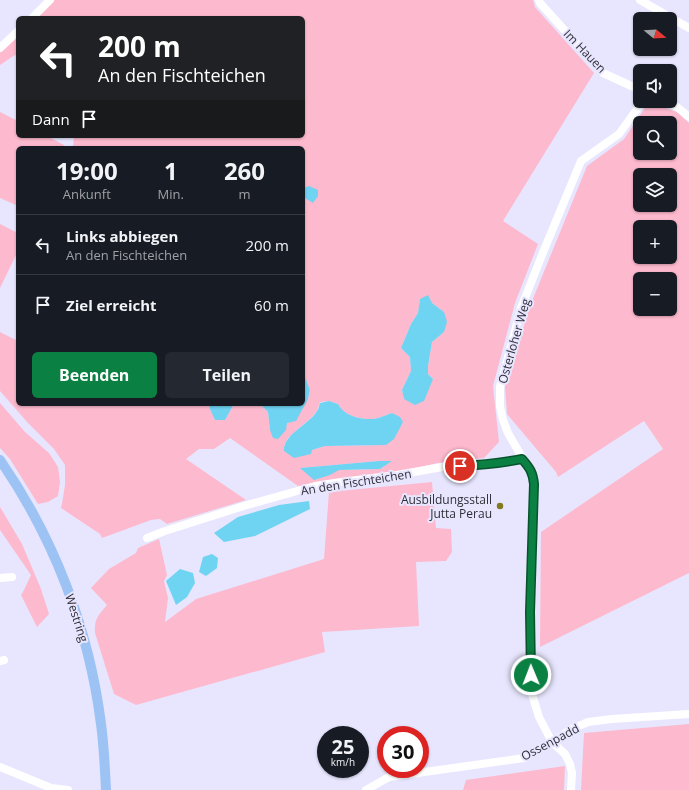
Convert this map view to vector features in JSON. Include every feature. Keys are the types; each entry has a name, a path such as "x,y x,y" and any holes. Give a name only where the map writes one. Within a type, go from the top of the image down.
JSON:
{"main road":[{"name":"Westring","path":"0,460 21,492 50,547 62,573 82,632 96,687 105,762 106,790"}],"street":[{"path":"34,16 50,0"},
{"name":"Im Hauen","path":"539,0 540,3 603,73 633,87"},
{"path":"640,0 689,28"},
{"path":"0,48 16,33"},
{"path":"677,107 689,117"},
{"name":"Osterloher Weg","path":"571,790 572,773 570,764 565,754 552,742 539,717 532,691 530,612 534,484 533,475 529,467 522,459 503,420 500,406 500,388 521,308 581,161 619,134 638,108"},
{"name":"An den Fischteichen","path":"147,538 247,505 315,486 397,475 448,466 484,465 522,459"},
{"path":"0,578 12,577"},
{"name":"Ossenpadd","path":"366,790 389,777 524,758 570,730 588,722 689,714"},
{"path":"0,767 51,788 68,790"}],"shaded area":[{"path":"52,0 533,0 535,7 594,73 503,221 538,244 515,303 493,386 499,442 484,458 438,463 397,472 298,486 230,438 214,449 199,449 186,459 246,500 167,524 160,519 151,520 102,538 100,534 61,508 65,485 65,465 54,449 28,423 0,391 0,332 16,340 16,406 209,406 215,420 225,420 233,406 262,406 268,412 270,430 287,423 302,406 305,406 310,390 305,377 305,146 73,146 74,138 305,138 305,16 37,16","holes":["420,299 432,303 444,312 444,332 432,342 428,366 428,374 433,379 404,399 402,390 411,371 410,357 401,348 411,324 418,313","329,401 338,404 341,409 347,413 355,417 365,419 374,419 392,413 386,445 325,446 312,450 284,446 288,438 317,411 320,402","391,461 380,469 339,470 301,468"]},
{"path":"16,36 16,56 0,65 0,50"},
{"path":"645,108 666,108 677,112 689,123 689,573 540,647 541,532 663,449 644,421 558,477 556,472 507,414 505,387 530,306 587,166 624,139 633,126 633,160 677,160 677,116 640,116"},
{"path":"0,112 16,120 16,138 51,138 64,145 16,146 16,205 0,198"},
{"path":"0,224 16,232 16,255 0,288"},
{"path":"0,403 25,432 49,453 58,467 60,482 58,496 48,502 38,504 10,459 0,448"},
{"path":"432,482 436,528 451,529 452,552 446,561 416,562 419,626 322,632 325,652 136,705 114,694 95,633 97,618 107,605 91,588 109,569 136,553 138,548 159,539 167,575 164,581 168,598 165,622 196,599 324,559 329,492"},
{"path":"0,507 22,544 41,589 49,614 37,627 21,595 31,575 0,530"},
{"path":"689,724 689,790 581,790 584,733"},
{"path":"565,766 564,790 463,790 466,780"}],"water":[{"path":"309,186 318,190 318,196 313,203 305,198 305,188"},
{"path":"428,295 432,303 444,312 447,322 444,332 432,342 428,374 433,379 424,401 415,405 404,399 402,390 411,371 410,357 401,348 411,324 418,313 420,299"},
{"path":"305,377 310,390 305,404"},
{"path":"329,401 338,404 341,409 355,417 374,419 392,413 400,417 403,422 394,439 386,445 325,446 312,450 311,454 294,458 284,451 288,440 313,416 320,403"},
{"path":"233,406 225,420 215,420 209,407"},
{"path":"262,406 304,406 296,421 287,423 286,430 278,439 273,438 270,430 268,412"},
{"path":"392,461 380,469 339,470 330,475 314,480 300,468"},
{"path":"309,501 310,509 255,536 224,542 214,533 238,517 279,505"},
{"path":"212,554 218,558 217,568 206,576 199,572 203,557"},
{"path":"180,569 193,573 195,583 187,597 176,605 166,581"}],"place":[{"name":"Ausbildungsstall Jutta Perau","path":"500,506"}],"route":[{"path":"460,466 484,465 522,459 529,467 533,475 530,612 531,675"}]}
